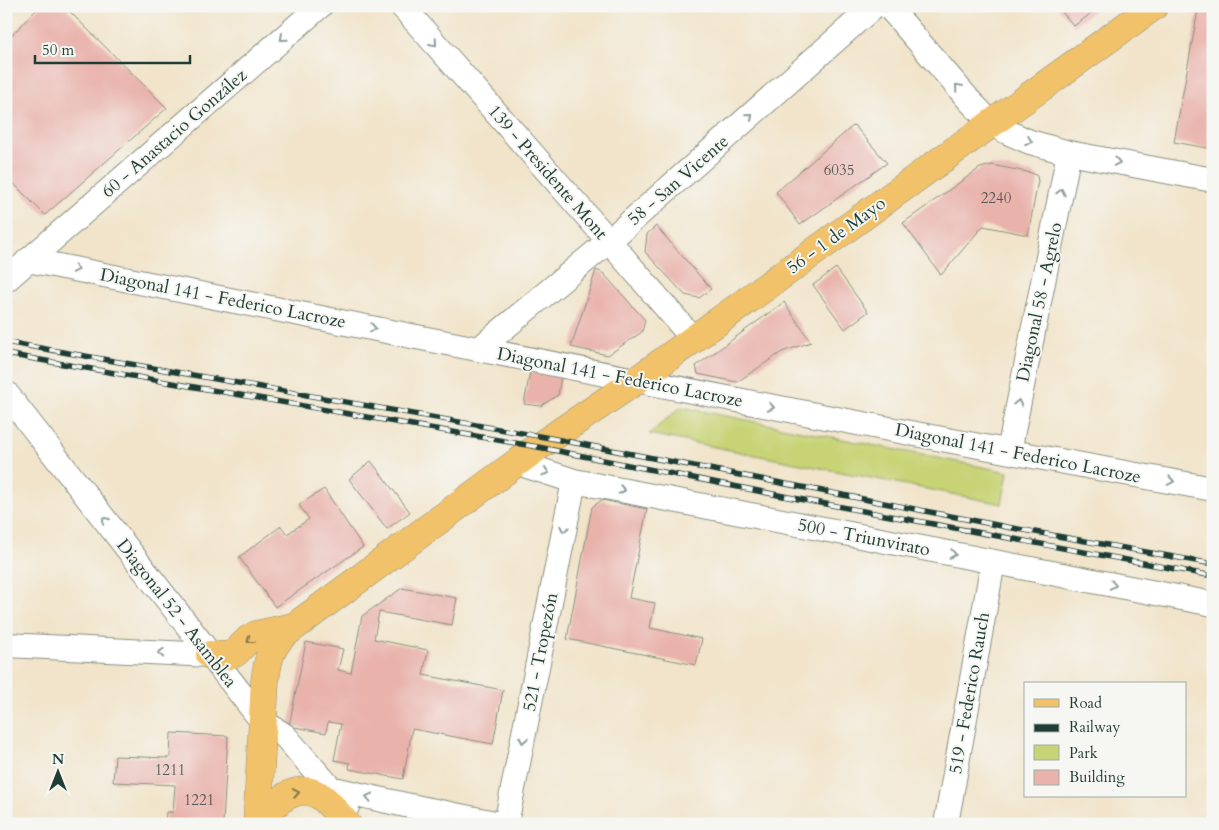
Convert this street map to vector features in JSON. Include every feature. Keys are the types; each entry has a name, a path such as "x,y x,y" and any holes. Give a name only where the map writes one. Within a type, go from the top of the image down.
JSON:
{"main road":[{"name":"56 - 1 de Mayo","path":"292,627 550,438 637,380 1154,6"},
{"path":"210,655 226,656 235,653 249,639 256,635 292,627"},
{"path":"257,822 262,721 269,658 277,642 292,627"},
{"path":"257,822 280,799 291,793 302,791 314,793 324,799 347,824"}],"street":[{"name":"60 - Anastacio González","path":"6,280 320,6"},
{"name":"139 - Presidente Mont","path":"402,6 693,339"},
{"name":"58 - San Vicente","path":"479,349 609,241 874,6"},
{"path":"888,6 969,100 992,123 1030,142 1069,153 1213,180"},
{"name":"Diagonal 58 - Agrelo","path":"1008,451 1069,153"},
{"name":"Diagonal 141 - Federico Lacroze","path":"28,260 722,398 1213,489"},
{"name":"Diagonal 52 - Asamblea","path":"6,393 262,721 284,735 349,809 356,824"},
{"name":"500 - Triunvirato","path":"518,463 574,481 1213,604"},
{"name":"521 - Tropezón","path":"506,824 574,481"},
{"name":"519 - Federico Rauch","path":"946,824 993,562"},
{"path":"6,645 210,655"},
{"path":"329,788 500,824"}],"green space":[{"path":"681,407 1008,472 1002,504 649,434"}],"building":[{"path":"40,6 64,6 167,108 45,215 6,176 6,41"},
{"path":"1057,6 1101,6 1074,26"},
{"path":"1203,6 1213,6 1213,149 1174,142 1198,10"},
{"path":"854,125 887,163 800,225 776,192"},
{"path":"992,165 1032,173 1037,176 1038,181 1028,235 983,226 941,275 903,223 980,168"},
{"path":"656,226 711,289 699,298 685,295 645,252 647,234"},
{"path":"836,268 868,312 845,329 813,285"},
{"path":"596,270 603,273 645,320 642,332 608,355 571,347"},
{"path":"784,302 811,342 782,352 737,382 698,374 696,366"},
{"path":"530,372 561,377 558,395 541,406 524,404"},
{"path":"371,461 410,512 387,529 349,479"},
{"path":"324,489 363,547 275,607 239,557 281,526 287,534 309,519 299,505"},
{"path":"602,500 647,509 629,598 655,603 650,628 702,639 696,665 567,639 592,507"},
{"path":"402,588 457,598 452,625 379,612 374,639 428,650 423,675 503,690 493,744 412,729 403,779 349,769 350,763 334,760 341,724 328,722 326,733 289,726 306,642 343,649 338,670 351,673 362,616"},
{"path":"171,733 228,736 223,824 165,824 166,812 173,812 175,785 113,782 115,756 170,758"}],"railway":[{"path":"6,342 550,438 1007,527 1213,564"},
{"path":"6,354 538,447 788,497 1213,576"}]}
